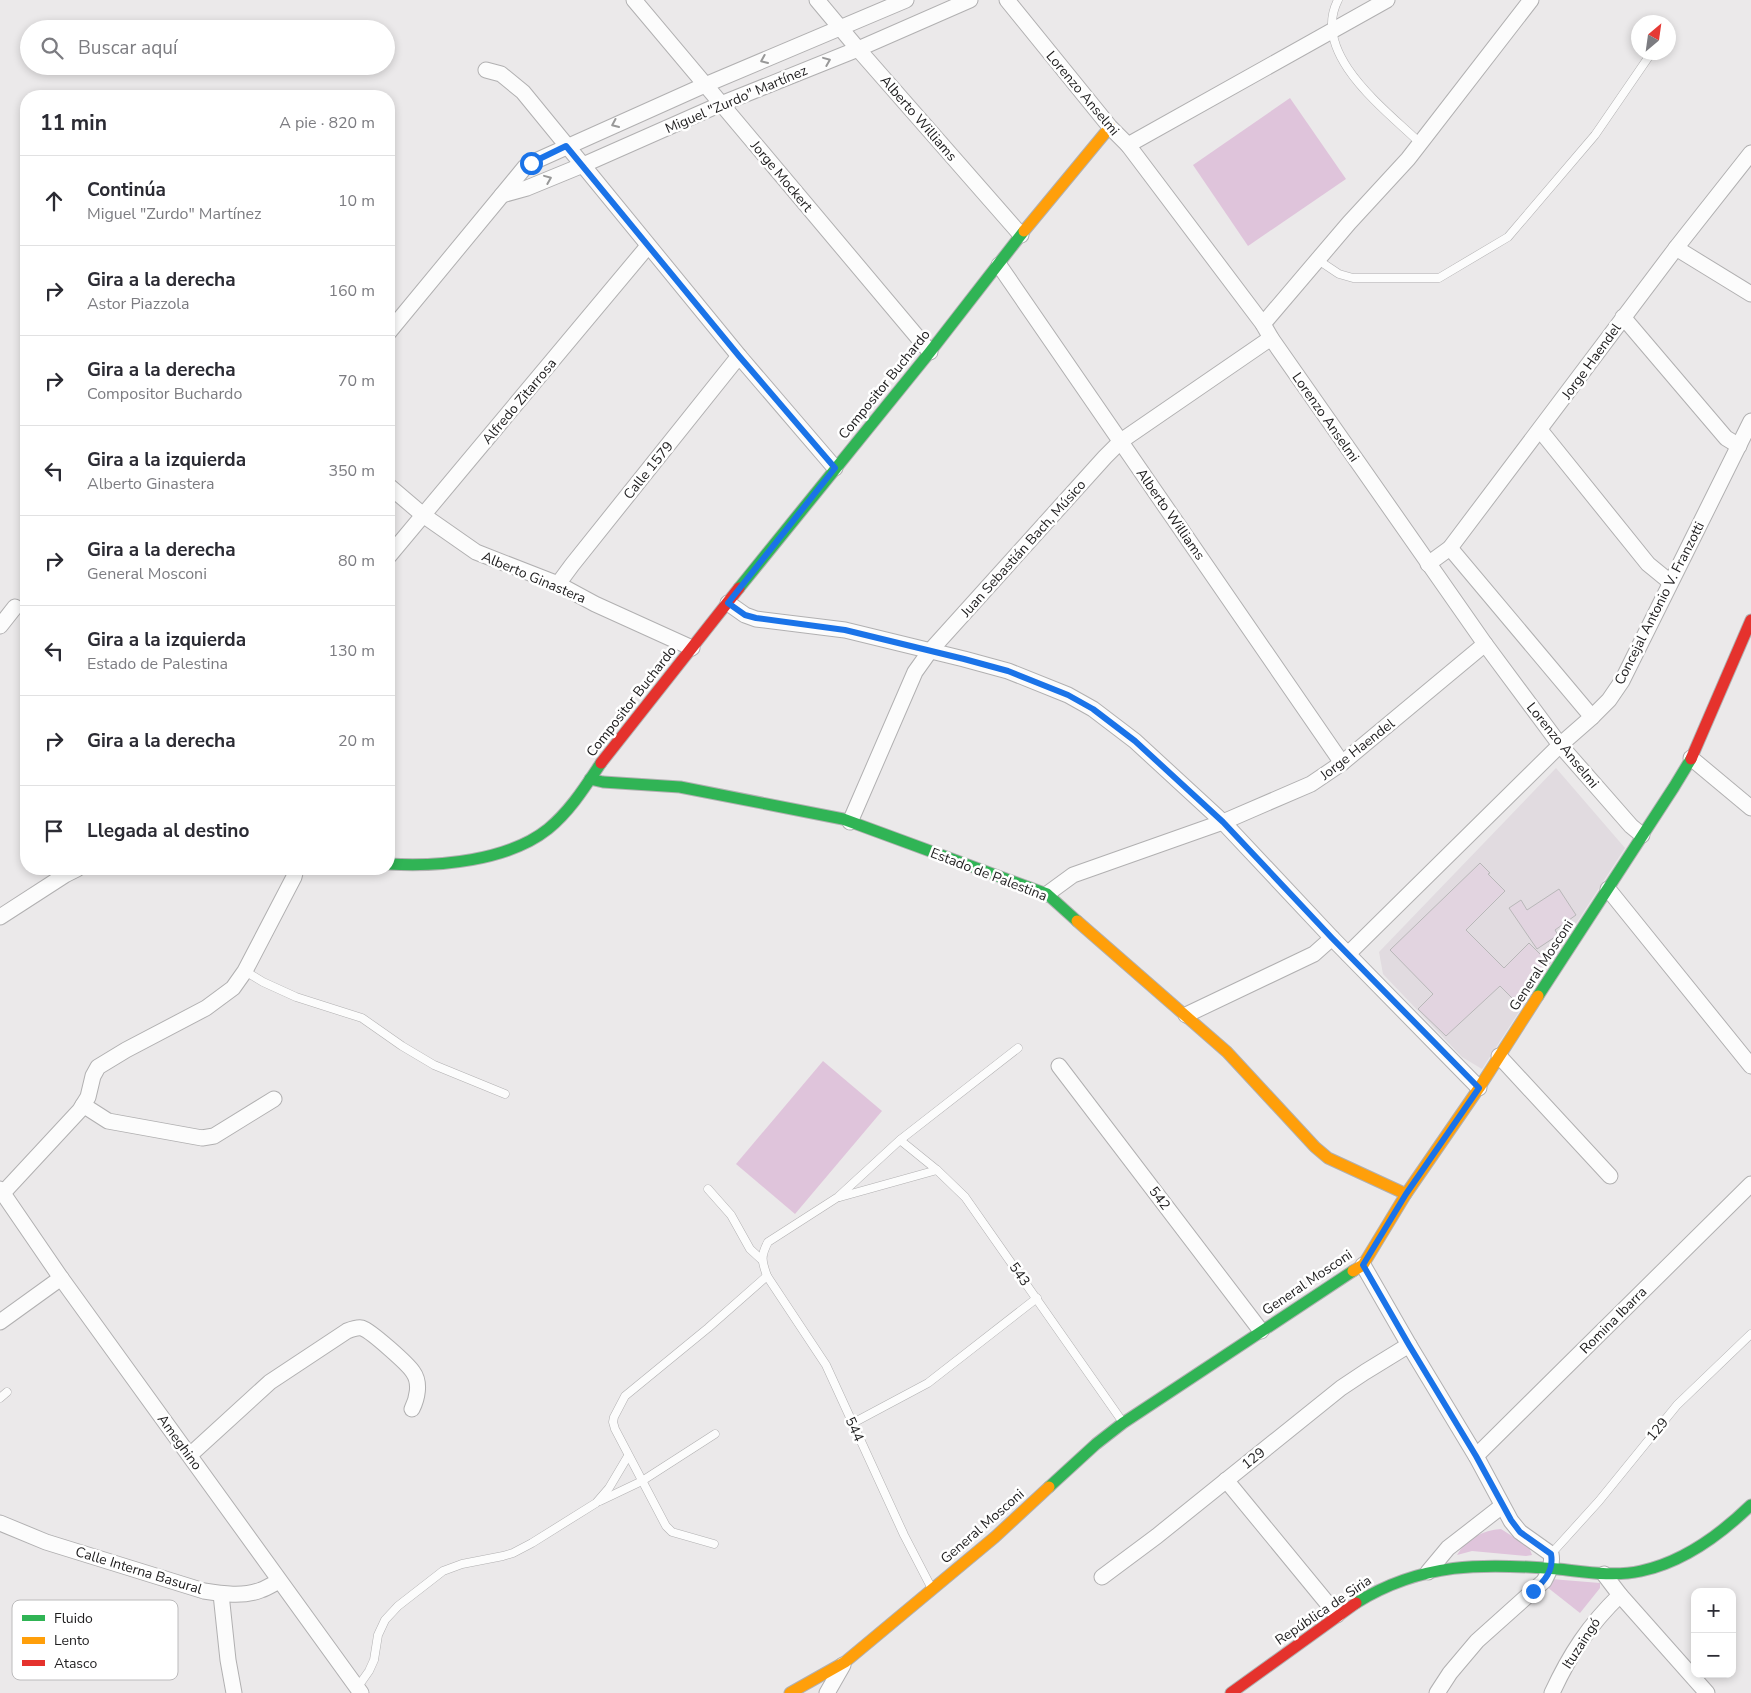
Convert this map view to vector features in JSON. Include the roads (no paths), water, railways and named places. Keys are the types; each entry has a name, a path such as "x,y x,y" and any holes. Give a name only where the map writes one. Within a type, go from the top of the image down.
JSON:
{"street":[{"name":"Jorge Mockert","path":"634,0 930,352"},
{"name":"Alberto Williams","path":"817,0 1021,235"},
{"name":"Miguel \"Zurdo\" Martínez","path":"395,325 502,195 531,163 704,85 906,0"},
{"name":"Miguel \"Zurdo\" Martínez","path":"502,195 527,188 583,165 721,104 858,49 970,0"},
{"name":"Lorenzo Anselmi","path":"1007,0 1110,127 1128,145 1267,331 1484,644 1560,745 1631,826 1642,835"},
{"path":"1128,145 1387,0"},
{"name":"Juan Sebastián Bach, Músico","path":"850,822 915,672 930,652 1105,456 1267,331 1318,260 1408,159 1531,0"},
{"path":"486,70 501,74 523,92 739,356 835,468"},
{"name":"Compositor Buchardo","path":"395,865 410,866 463,863 488,857 524,843 546,831 560,817 606,755 930,352 1021,235 1110,127"},
{"name":"Jorge Haendel","path":"1428,564 1450,548 1623,317 1751,153"},
{"name":"Alfredo Zitarrosa","path":"395,549 648,246"},
{"path":"1676,248 1751,294"},
{"name":"Alberto Williams","path":"999,265 1342,763"},
{"path":"1623,317 1726,438 1739,446"},
{"name":"Calle 1579","path":"558,584 739,356"},
{"name":"Concejal Antonio V. Franzotti","path":"1348,954 1560,745 1609,700 1622,681 1751,421"},
{"path":"1540,430 1648,564 1670,582"},
{"name":"Alberto Ginastera","path":"395,491 423,515 476,552 558,584 595,604 692,648"},
{"path":"1450,548 1592,717"},
{"path":"728,603 745,615 756,618 845,630 1008,671 1068,695 1093,709 1135,741 1223,822 1332,938 1479,1088"},
{"path":"0,626 15,607"},
{"name":"General Mosconi","path":"790,1693 845,1662 995,1537 1096,1444 1124,1423 1363,1265 1406,1194 1479,1088 1674,787 1691,758 1751,620"},
{"name":"Jorge Haendel","path":"1047,894 1073,876 1223,822 1311,784 1342,763 1484,644"},
{"path":"1691,758 1751,808"},
{"name":"Estado de Palestina","path":"590,779 603,782 680,787 850,822 1047,894 1227,1052 1321,1153 1406,1194"},
{"path":"0,917 65,875"},
{"path":"1,1191 83,1105 88,1097 93,1076 98,1067 206,1008 233,988 245,972 294,875"},
{"path":"1608,889 1751,1066"},
{"path":"1186,1015 1314,954 1332,938"},
{"path":"1499,1056 1610,1176"},
{"name":"542","path":"1058,1066 1261,1331"},
{"path":"83,1105 108,1121 202,1138 214,1136 274,1099"},
{"name":"Romina Ibarra","path":"1476,1456 1751,1184"},
{"name":"Ameghino","path":"1,1191 61,1278 359,1690"},
{"path":"1363,1265 1476,1456 1511,1520 1520,1532 1551,1554 1550,1569 1544,1581 1477,1641 1450,1673 1437,1693"},
{"path":"0,1322 61,1278"},
{"path":"190,1455 270,1382 347,1331 357,1327 365,1329 377,1338 413,1372 417,1382 417,1400 412,1410"},
{"name":"129","path":"1102,1578 1158,1536 1341,1388 1409,1345"},
{"path":"1226,1480 1337,1615"},
{"name":"República de Siria","path":"1231,1693 1337,1615 1390,1584 1428,1572 1472,1566 1624,1574 1643,1570 1663,1565 1703,1545 1751,1505"},
{"path":"1428,1572 1448,1548 1502,1506"},
{"name":"Calle Interna Basural","path":"0,1523 46,1542 204,1591 221,1594 260,1591 279,1581"},
{"path":"1597,1573 1707,1693"},
{"path":"221,1594 228,1660 234,1693"},
{"name":"Ituzaingó","path":"1552,1693 1591,1626 1620,1596"},
{"path":"827,1693 845,1662"}],"lane":[{"path":"1338,0 1331,17 1331,31 1344,64 1362,86 1420,143"},
{"path":"1318,260 1340,274 1353,278 1439,278 1508,237 1594,135 1646,60"},
{"path":"245,972 296,997 362,1018 402,1046 434,1065 505,1094"},
{"path":"762,1260 763,1251 768,1242 838,1197 900,1140 1018,1048"},
{"name":"543","path":"900,1140 966,1197 1124,1423"},
{"path":"838,1197 937,1170"},
{"path":"708,1189 731,1215 750,1249 762,1260"},
{"name":"544","path":"762,1260 767,1276 823,1359 904,1535 932,1589"},
{"path":"714,1544 672,1532 666,1526 614,1429 613,1422 625,1396 674,1357 767,1276"},
{"path":"853,1423 928,1383 1037,1298"},
{"name":"129","path":"1551,1554 1599,1501 1677,1405 1751,1334"},
{"path":"0,1398 7,1392"},
{"path":"359,1690 374,1660 378,1636 385,1620 398,1606 443,1571 462,1564 514,1553 596,1503 642,1481 715,1434"},
{"path":"596,1503 609,1488 628,1456"}]}
